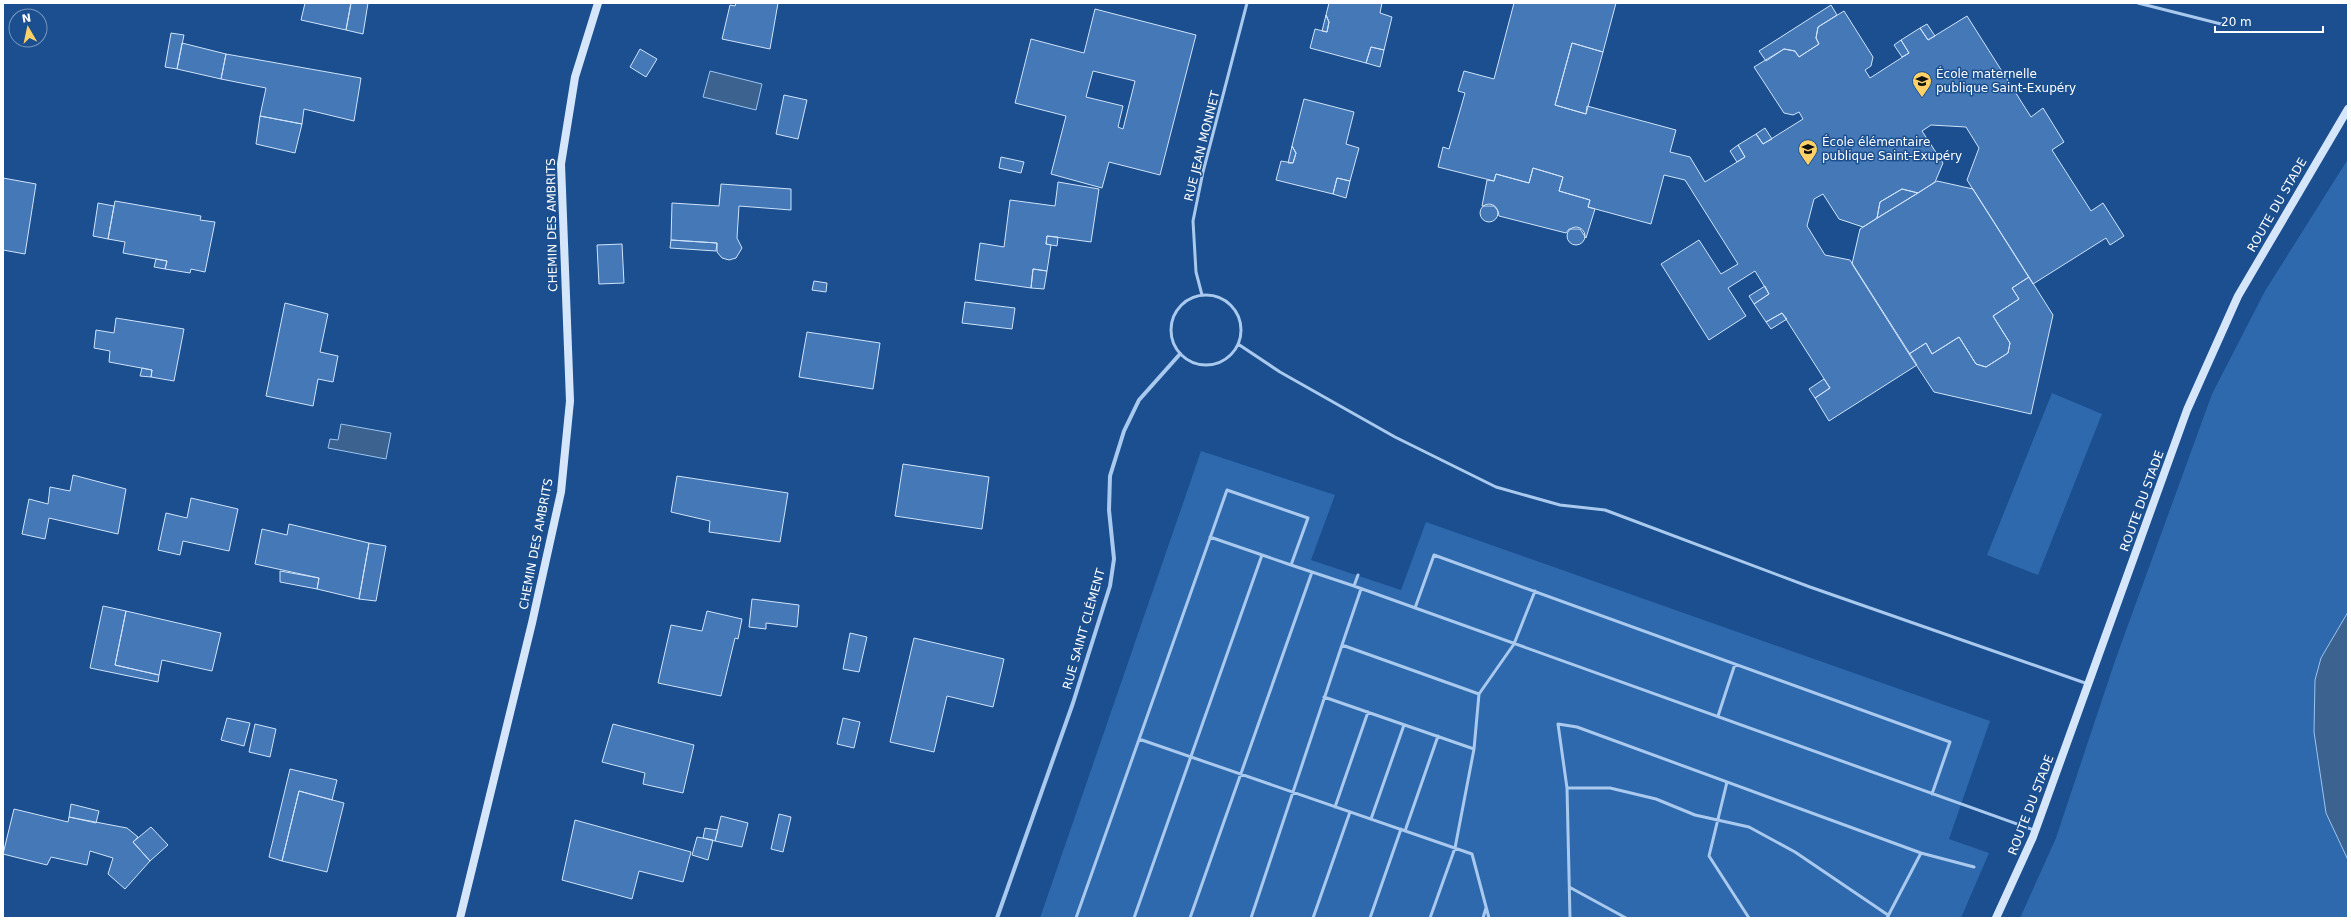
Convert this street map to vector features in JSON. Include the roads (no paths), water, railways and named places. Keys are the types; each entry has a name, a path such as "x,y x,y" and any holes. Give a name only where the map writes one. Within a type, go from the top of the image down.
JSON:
{"street":[{"name":"CHEMIN DES AMBRITS","path":"460,918 532,623 560,492 570,401 562,164 575,77 598,3"},
{"name":"ROUTE DU STADE","path":"1996,918 2035,830 2187,410 2238,296 2348,109"},
{"name":"RUE SAINT CLÉMENT","path":"997,918 1073,703 1110,586 1114,559 1109,510 1110,476 1117,454 1139,400 1180,354"}],"lane":[{"name":"RUE JEAN MONNET","path":"1202,295 1196,272 1193,221 1203,172 1247,3"},
{"path":"2138,3 2225,25"},
{"path":"1202,295 1220,298 1234,310 1241,327 1238,344 1227,359 1210,366 1192,363 1180,354 1171,335 1173,317 1184,302 1202,295"},
{"path":"1238,344 1280,372 1395,437 1496,487 1560,505 1605,510 1810,587 2089,684"},
{"path":"1076,918 1227,490 1308,518 1290,565"},
{"path":"1210,537 1354,586 2035,830"},
{"path":"1134,918 1262,555"},
{"path":"1415,608 1434,555 1535,591 1950,742 1932,794"},
{"path":"1190,918 1312,572"},
{"path":"1354,586 1358,576"},
{"path":"1251,918 1361,589"},
{"path":"1430,918 1455,848 1474,749 1478,694 1514,644 1535,591"},
{"path":"1342,645 1478,694"},
{"path":"1718,716 1736,664"},
{"path":"1324,697 1474,749"},
{"path":"1336,807 1368,712"},
{"path":"1570,918 1571,888 1567,788 1558,724 1577,726 1921,853 1974,867"},
{"path":"1371,819 1404,725"},
{"path":"1405,831 1438,736"},
{"path":"1140,739 1472,854 1489,918"},
{"path":"1727,782 1708,856 1749,918"},
{"path":"1567,788 1610,788 1656,799 1695,816 1749,827 1775,841 1888,917 1921,853"},
{"path":"1313,918 1350,812"},
{"path":"1370,918 1401,829"},
{"path":"1571,888 1626,918"},
{"path":"1483,918 1486,908"}],"place":[{"name":"École maternelle publique Saint-Exupéry","path":"1922,98"},
{"name":"École élémentaire publique Saint-Exupéry","path":"1808,166"}]}
